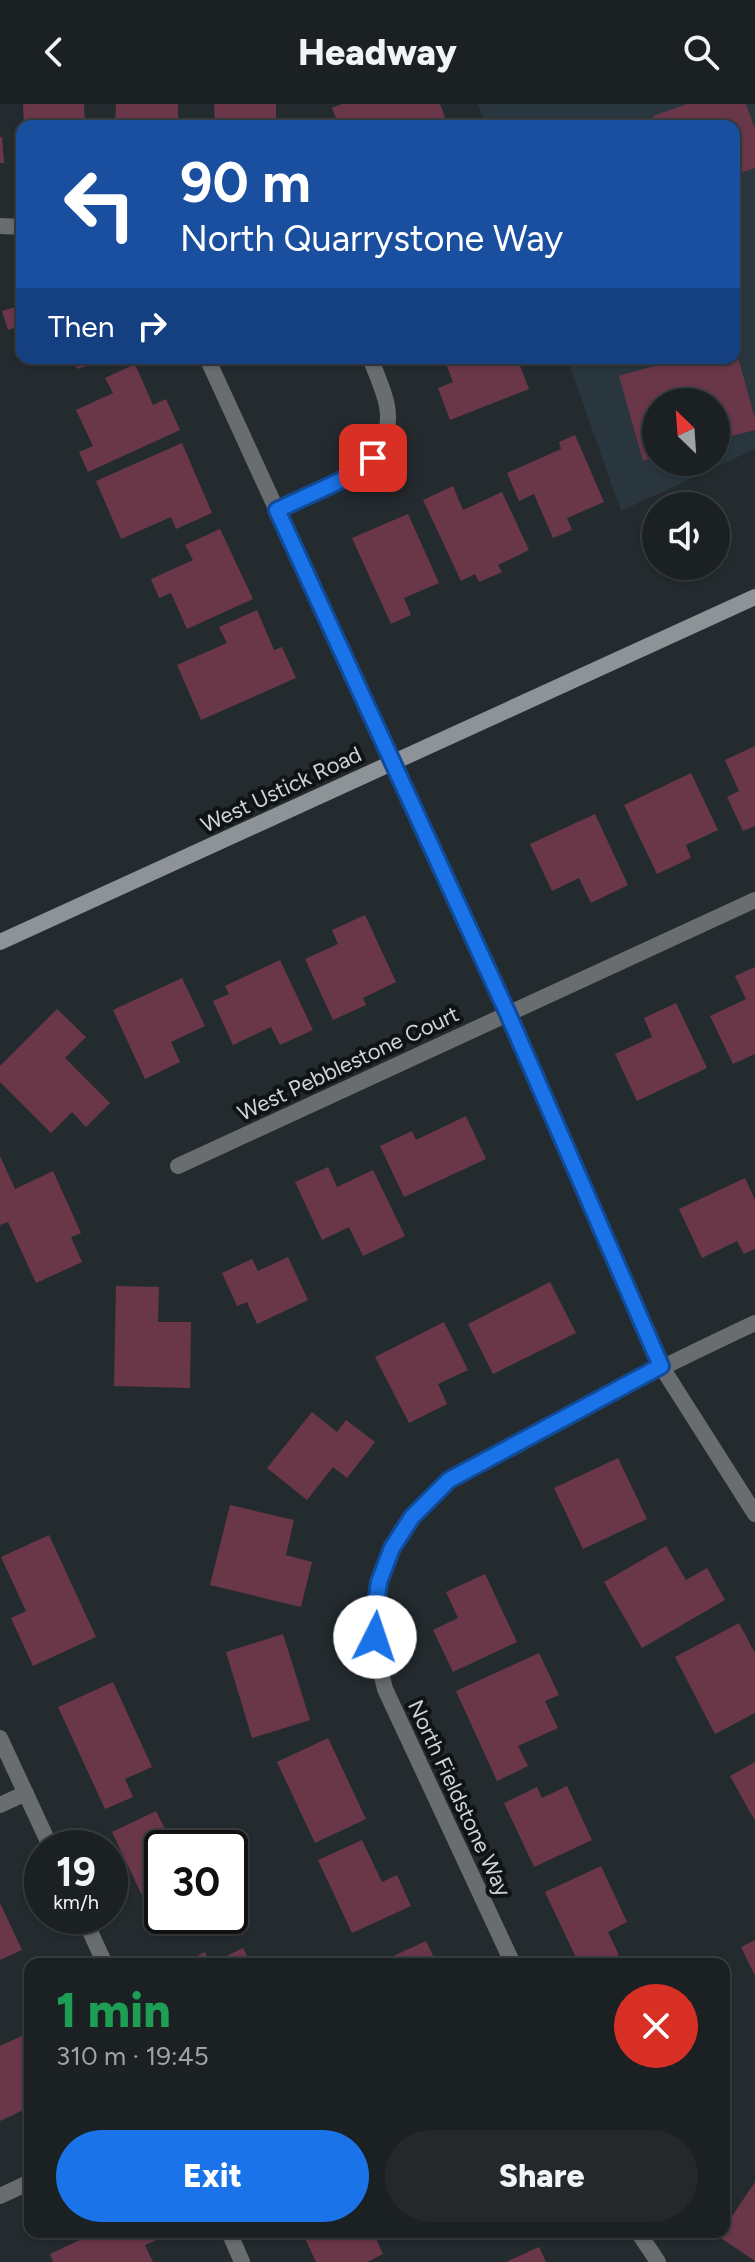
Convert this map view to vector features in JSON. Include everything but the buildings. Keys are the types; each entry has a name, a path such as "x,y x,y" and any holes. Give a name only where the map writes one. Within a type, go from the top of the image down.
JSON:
{"main road":[{"name":"West Ustick Road","path":"0,942 755,597"}],"street":[{"path":"210,364 508,1014 661,1366 755,1514"},
{"path":"277,510 359,472 373,458 387,422 387,406 372,364"},
{"name":"West Pebblestone Court","path":"178,1166 755,900"},
{"name":"North Fieldstone Way","path":"510,1958 385,1689 376,1655 374,1618 379,1582 392,1548 412,1517 449,1480 661,1366 755,1323"},
{"path":"0,1738 43,1830"},
{"path":"0,1805 26,1793"},
{"path":"91,1934 102,1958"},
{"path":"0,2196 24,2185"},
{"path":"232,2238 242,2262"},
{"path":"642,2238 658,2262"}],"shaded area":[{"path":"478,104 755,104 755,449 730,461 730,388 642,388 642,476 697,476 662,492 642,492 642,501 621,511 569,364 740,364 740,120 484,120"}],"route":[{"path":"373,458 359,472 277,510 508,1014 661,1366 449,1480 412,1517 392,1548 379,1582 375,1637"}]}
